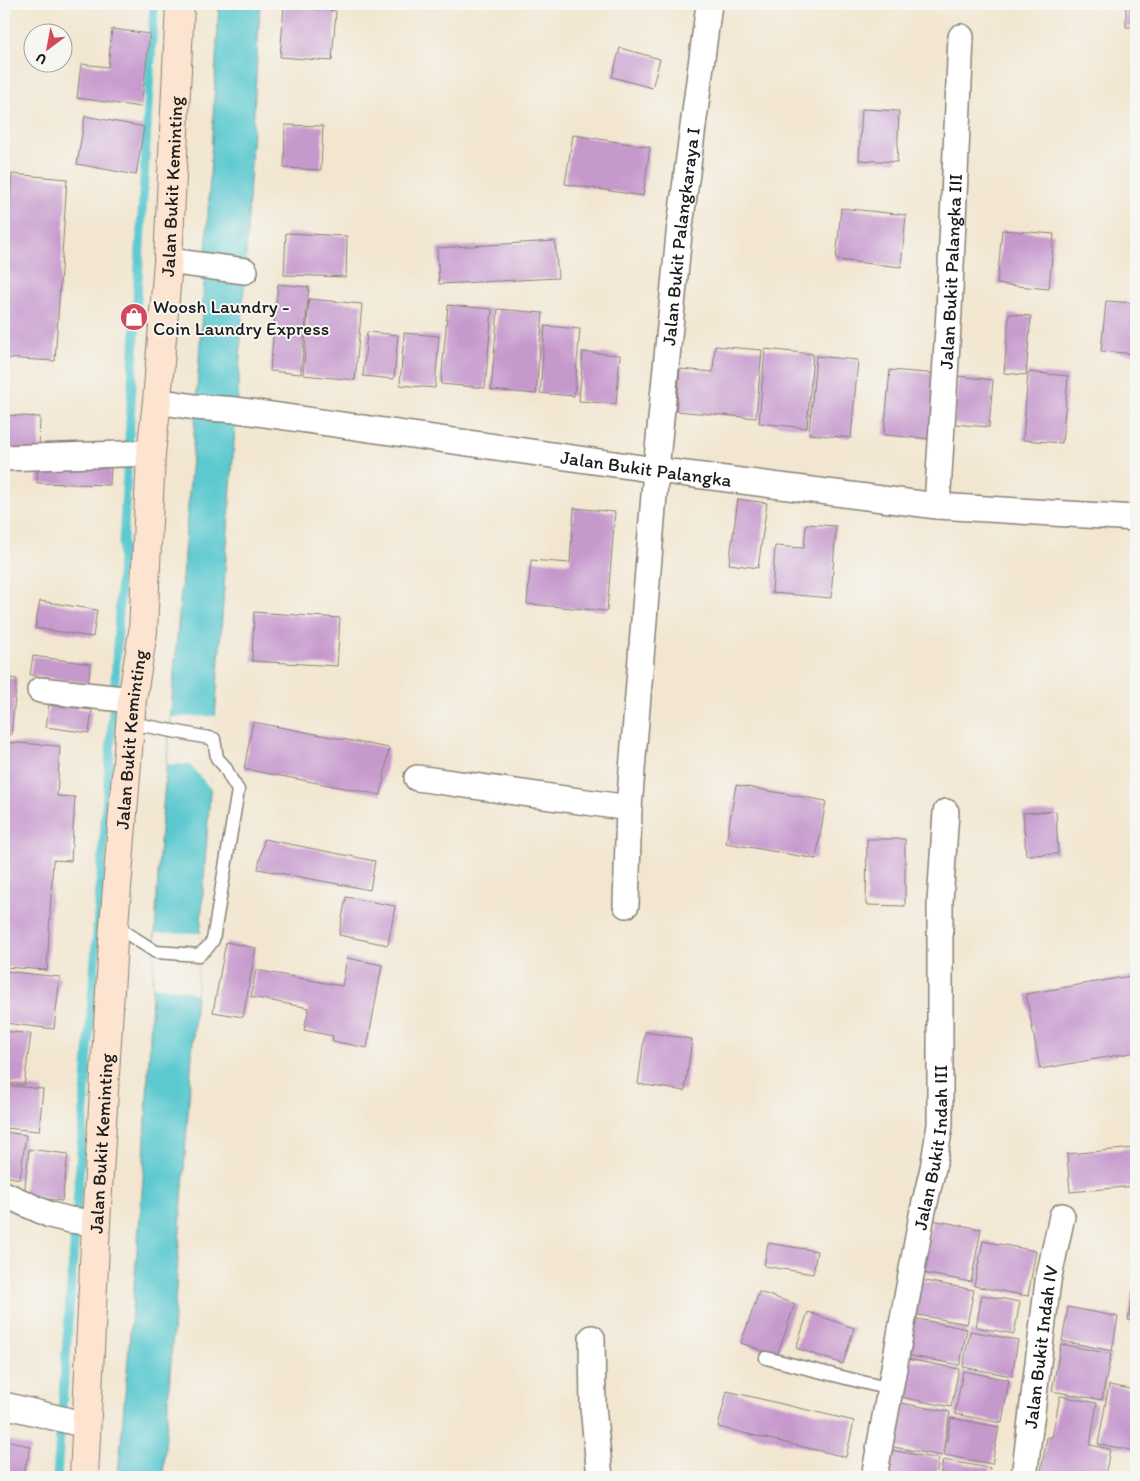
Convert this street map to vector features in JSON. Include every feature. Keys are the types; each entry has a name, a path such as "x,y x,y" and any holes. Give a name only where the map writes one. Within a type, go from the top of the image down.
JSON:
{"main road":[{"name":"Jalan Bukit Keminting","path":"84,1477 96,1223 114,925 132,712 143,632 151,453 168,261 180,4"}],"street":[{"name":"Jalan Bukit Palangkaraya I","path":"626,905 629,808 656,470 680,234 709,4"},
{"name":"Jalan Bukit Palangka III","path":"937,506 949,311 961,37"},
{"path":"168,261 245,270"},
{"name":"Jalan Bukit Palangka","path":"157,401 195,407 237,410 656,470 937,506 1136,518"},
{"path":"4,458 151,453"},
{"path":"40,690 132,712"},
{"path":"417,778 629,808"},
{"name":"Jalan Bukit Indah III","path":"874,1477 940,1125 940,902 946,812"},
{"path":"4,1194 50,1214 70,1220 96,1223"},
{"name":"Jalan Bukit Indah IV","path":"1024,1477 1048,1281 1062,1216"},
{"path":"592,1338 593,1407 600,1477"},
{"path":"4,1405 86,1424"}],"lane":[{"path":"114,925 156,952 199,955 208,947 213,940 238,790 218,758 214,739 170,732 132,712"},
{"path":"766,1358 890,1389"}],"water":[{"path":"219,4 260,4 237,410 163,1477 118,1477 143,1180 159,855 195,422"}],"pier":[{"path":"216,716 211,789 189,764 167,764 172,717"},
{"path":"156,933 201,933 196,994 185,990 153,986"}],"building":[{"path":"1126,4 1136,4 1136,27 1126,27"},
{"path":"284,7 336,11 332,61 280,57"},
{"path":"112,29 150,34 141,107 77,98 81,64 108,67"},
{"path":"620,48 660,59 652,88 612,77"},
{"path":"862,109 899,111 897,162 859,160"},
{"path":"85,116 144,127 136,175 77,164"},
{"path":"285,125 323,126 321,170 284,168"},
{"path":"573,135 650,147 643,196 565,184"},
{"path":"12,174 67,179 55,361 4,358 4,293"},
{"path":"841,208 906,215 901,267 836,260"},
{"path":"1002,230 1054,234 1049,289 997,284"},
{"path":"286,233 347,236 346,277 284,275"},
{"path":"555,241 558,278 439,284 437,248"},
{"path":"278,284 309,287 301,374 270,371"},
{"path":"309,299 362,304 355,380 303,375"},
{"path":"1106,301 1136,303 1136,354 1101,351"},
{"path":"448,305 492,309 485,388 441,384"},
{"path":"498,309 543,313 536,394 491,390"},
{"path":"1009,314 1031,316 1026,375 1004,373"},
{"path":"545,326 580,329 574,396 540,393"},
{"path":"367,332 398,335 394,379 363,376"},
{"path":"404,333 439,336 435,388 400,385"},
{"path":"715,346 762,350 756,418 676,411 680,369 713,372"},
{"path":"765,349 813,354 807,428 759,423"},
{"path":"583,352 620,355 616,404 579,401"},
{"path":"816,356 858,360 851,438 809,434"},
{"path":"890,370 939,374 933,439 884,435"},
{"path":"1028,372 1068,376 1062,443 1023,440"},
{"path":"958,376 993,380 989,427 954,424"},
{"path":"4,415 40,417 39,451 4,449"},
{"path":"38,461 111,463 110,485 37,483"},
{"path":"738,499 767,503 758,568 729,564"},
{"path":"574,508 615,512 607,611 527,604 531,560 570,563"},
{"path":"806,524 836,526 831,598 772,593 775,546 804,548"},
{"path":"40,601 97,610 93,637 35,628"},
{"path":"254,612 340,618 337,666 252,661"},
{"path":"33,656 91,664 88,683 30,675"},
{"path":"4,677 17,679 11,735 4,734"},
{"path":"49,705 92,710 89,733 46,727"},
{"path":"253,722 389,748 381,795 244,769"},
{"path":"4,742 60,746 57,796 75,797 71,861 53,860 47,970 4,967"},
{"path":"736,785 826,801 816,859 726,843"},
{"path":"1056,811 1058,854 1026,855 1023,813"},
{"path":"264,839 375,861 370,890 258,869"},
{"path":"867,839 905,839 905,906 866,905"},
{"path":"346,897 395,906 388,945 339,935"},
{"path":"226,942 256,948 243,1017 213,1012"},
{"path":"347,958 382,965 367,1048 332,1041 333,1036 304,1030 309,1008 251,997 256,970 342,986"},
{"path":"4,971 60,977 54,1029 4,1023"},
{"path":"1136,975 1136,1052 1040,1069 1026,994"},
{"path":"4,1031 31,1034 24,1085 4,1082"},
{"path":"645,1032 692,1039 685,1091 638,1084"},
{"path":"4,1085 43,1089 39,1131 4,1128"},
{"path":"4,1132 26,1135 20,1179 4,1176"},
{"path":"1136,1148 1136,1186 1070,1192 1067,1154"},
{"path":"29,1149 68,1154 62,1201 24,1196"},
{"path":"932,1220 981,1229 971,1282 923,1273"},
{"path":"983,1241 1036,1251 1028,1296 974,1286"},
{"path":"768,1243 817,1251 813,1274 764,1266"},
{"path":"915,1279 974,1290 967,1324 908,1313"},
{"path":"1133,1291 1136,1291 1136,1321 1128,1320"},
{"path":"759,1292 795,1304 777,1356 741,1343"},
{"path":"982,1295 1020,1302 1014,1334 976,1327"},
{"path":"1068,1307 1118,1317 1112,1351 1062,1341"},
{"path":"808,1312 854,1328 843,1364 796,1348"},
{"path":"913,1318 967,1329 960,1365 906,1355"},
{"path":"970,1331 1018,1340 1012,1376 963,1367"},
{"path":"1061,1344 1111,1354 1102,1400 1052,1391"},
{"path":"902,1358 959,1369 951,1407 895,1396"},
{"path":"963,1371 1009,1380 1002,1423 955,1414"},
{"path":"1109,1385 1136,1390 1136,1451 1098,1444"},
{"path":"727,1391 854,1421 846,1457 718,1427"},
{"path":"1060,1396 1097,1403 1090,1445 1110,1449 1105,1477 1040,1477 1047,1437 1052,1437"},
{"path":"890,1401 950,1412 942,1456 883,1445"},
{"path":"951,1418 999,1427 992,1464 944,1455"},
{"path":"4,1439 31,1447 22,1477 4,1477"},
{"path":"891,1450 939,1459 936,1477 886,1477"},
{"path":"943,1460 990,1468 988,1477 940,1477"}],"waterway":[{"path":"57,1477 114,698 154,4"}],"place":[{"name":"Woosh Laundry - Coin Laundry Express","path":"134,317"}]}
